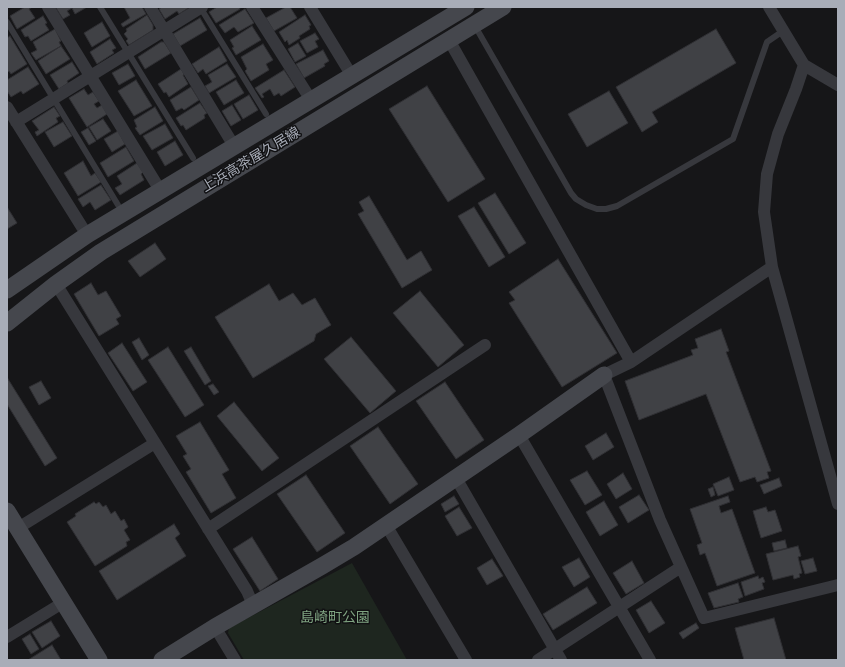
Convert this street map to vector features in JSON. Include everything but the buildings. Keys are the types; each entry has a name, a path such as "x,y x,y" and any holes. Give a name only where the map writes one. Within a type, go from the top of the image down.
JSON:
{"main road":[{"name":"上浜高茶屋久居線","path":"7,290 87,234 466,7"},
{"name":"上浜高茶屋久居線","path":"7,323 56,284 101,252 503,7"},
{"path":"162,660 253,605 322,566 386,525 519,435 604,375"},
{"path":"7,511 99,660"}],"street":[{"path":"48,7 160,190"},
{"path":"150,7 234,146"},
{"path":"16,122 201,7"},
{"path":"252,7 311,100"},
{"path":"310,7 352,76"},
{"path":"769,7 804,66 838,85"},
{"path":"449,40 631,362"},
{"path":"804,66 778,134 767,174 764,212 772,267 838,504"},
{"path":"7,107 87,234"},
{"path":"772,267 631,362 604,375 660,520 704,618 838,585"},
{"path":"56,284 247,591 253,605"},
{"path":"208,529 485,345"},
{"path":"519,435 650,660"},
{"path":"18,528 155,443"},
{"path":"456,478 561,660"},
{"path":"386,525 466,660"},
{"path":"538,660 681,567"},
{"path":"7,637 64,602"},
{"path":"215,628 235,660"}],"lane":[{"path":"100,7 193,158"},
{"path":"201,7 266,114"},
{"path":"7,22 118,205"},
{"path":"474,25 571,193 576,199 597,209 606,209 617,206 733,139 767,42 783,31"}],"green space":[{"name":"島崎町公園","path":"352,563 407,660 244,660 228,633 229,628"}]}
